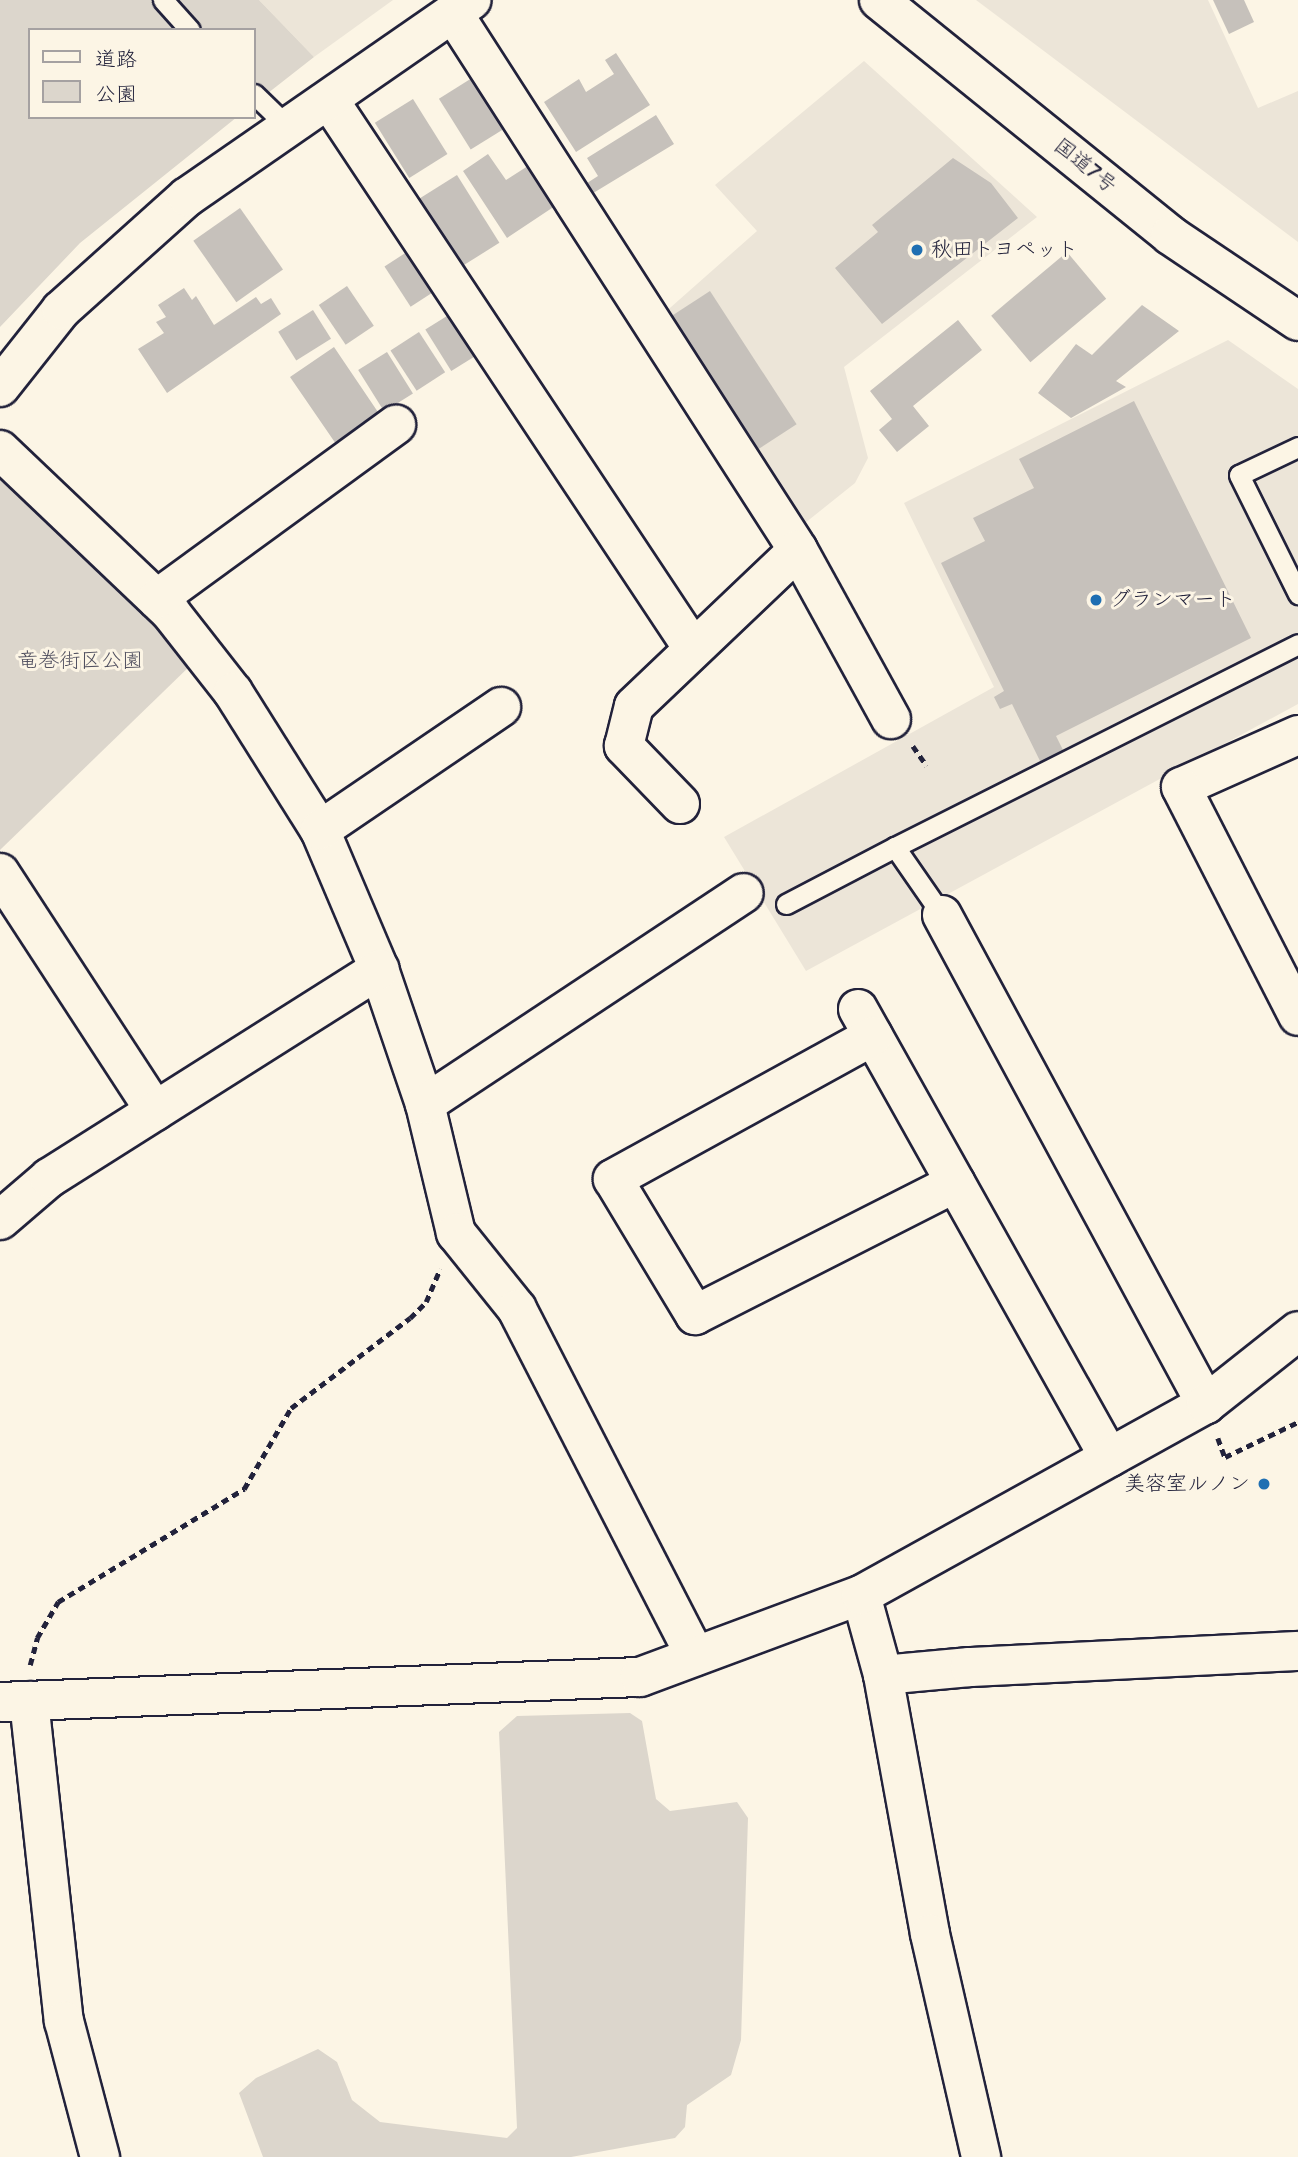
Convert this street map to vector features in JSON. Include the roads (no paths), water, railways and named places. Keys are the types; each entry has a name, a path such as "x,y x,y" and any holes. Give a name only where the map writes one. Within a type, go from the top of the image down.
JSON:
{"main road":[{"name":"国道7号","path":"879,0 1170,235 1298,321"},
{"path":"0,387 61,310 120,254 187,197 463,7 797,550 891,719"},
{"path":"328,100 692,647"},
{"path":"157,599 396,425"},
{"path":"0,450 157,599 233,692 320,830 380,969 425,1104 456,1233 517,1309 695,1656"},
{"path":"680,804 624,746 634,706 692,647 797,550"},
{"path":"320,830 501,707"},
{"path":"1298,735 1181,787 1298,1016"},
{"path":"0,873 155,1111"},
{"path":"425,1104 744,893"},
{"path":"942,915 1206,1404"},
{"path":"0,1220 49,1178 380,969"},
{"path":"955,1183 695,1315 613,1180 866,1023 1109,1457"},
{"path":"100,2157 64,2021 15,1702 640,1677 861,1595 1206,1404 1298,1331"},
{"path":"861,1595 883,1675 930,1934 981,2157"},
{"path":"883,1675 970,1667 1298,1651"}],"lane":[{"path":"163,0 188,28"},
{"path":"256,96 288,127"},
{"path":"1298,447 1238,475 1298,594"},
{"path":"786,904 1298,644"},
{"path":"895,847 942,915"}],"place":[{"name":"秋田トヨペット","path":"917,250"},
{"name":"グランマート","path":"1096,600"},
{"name":"美容室ルノン","path":"1264,1484"}],"park label":[{"name":"竜巻街区公園","path":"80,661"}]}
